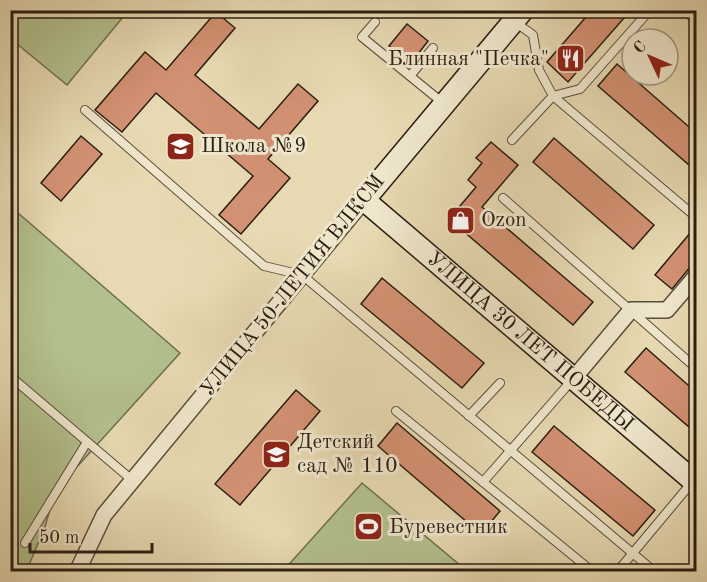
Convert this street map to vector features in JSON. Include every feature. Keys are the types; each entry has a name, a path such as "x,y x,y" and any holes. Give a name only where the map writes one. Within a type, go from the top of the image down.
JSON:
{"main road":[{"name":"УЛИЦА 50-ЛЕТИЯ ВЛКСМ","path":"364,200 518,16"},
{"name":"УЛИЦА 30 ЛЕТ ПОБЕДЫ","path":"364,200 695,482"}],"street":[{"name":"УЛИЦА 50-ЛЕТИЯ ВЛКСМ","path":"77,572 104,515 364,200"},
{"path":"574,378 631,310 667,310 696,276"}],"lane":[{"path":"512,140 553,96 580,89 650,10"},
{"path":"685,10 696,21"},
{"path":"518,16 532,35 539,70 553,96 696,217"},
{"path":"375,22 362,37 444,104"},
{"path":"410,76 433,48"},
{"path":"85,110 264,266 302,275 655,572"},
{"path":"503,198 696,368"},
{"path":"10,376 132,480"},
{"path":"483,482 574,378"},
{"path":"469,416 500,383"},
{"path":"396,411 593,572"},
{"path":"26,543 87,442"},
{"path":"617,572 695,482"}],"green space":[{"path":"23,11 128,11 67,85 11,39 11,26"},
{"path":"10,206 180,353 55,491 45,527 26,572 10,571"},
{"name":"Буревестник","path":"362,483 467,571 283,571"}],"building":[{"path":"592,10 631,10 568,82 547,62"},
{"path":"216,12 235,28 195,75 259,129 298,84 318,101 268,159 290,178 241,234 219,215 253,176 156,93 122,132 95,110 145,52 166,70"},
{"path":"407,24 428,41 411,63 389,46"},
{"path":"617,64 620,67 620,87 643,87 696,133 696,171 598,86"},
{"path":"81,136 102,154 61,201 41,183"},
{"path":"554,138 654,225 633,249 533,162"},
{"path":"491,142 518,165 482,207 593,302 573,325 449,219 476,187 468,180 482,163 476,158"},
{"path":"696,226 696,260 672,289 655,275"},
{"path":"382,278 484,363 462,388 361,304"},
{"path":"646,348 696,392 696,433 625,372"},
{"path":"296,390 320,411 240,505 215,484"},
{"path":"397,423 500,511 481,534 378,446"},
{"path":"554,426 655,510 633,536 532,452"}],"place":[{"name":"Блинная \"Печка\"","path":"570,59"},
{"name":"Школа №9","path":"180,146"},
{"name":"Ozon","path":"460,220"},
{"name":"Детский сад № 110","path":"276,454"},
{"name":"Буревестник","path":"368,527"}]}
